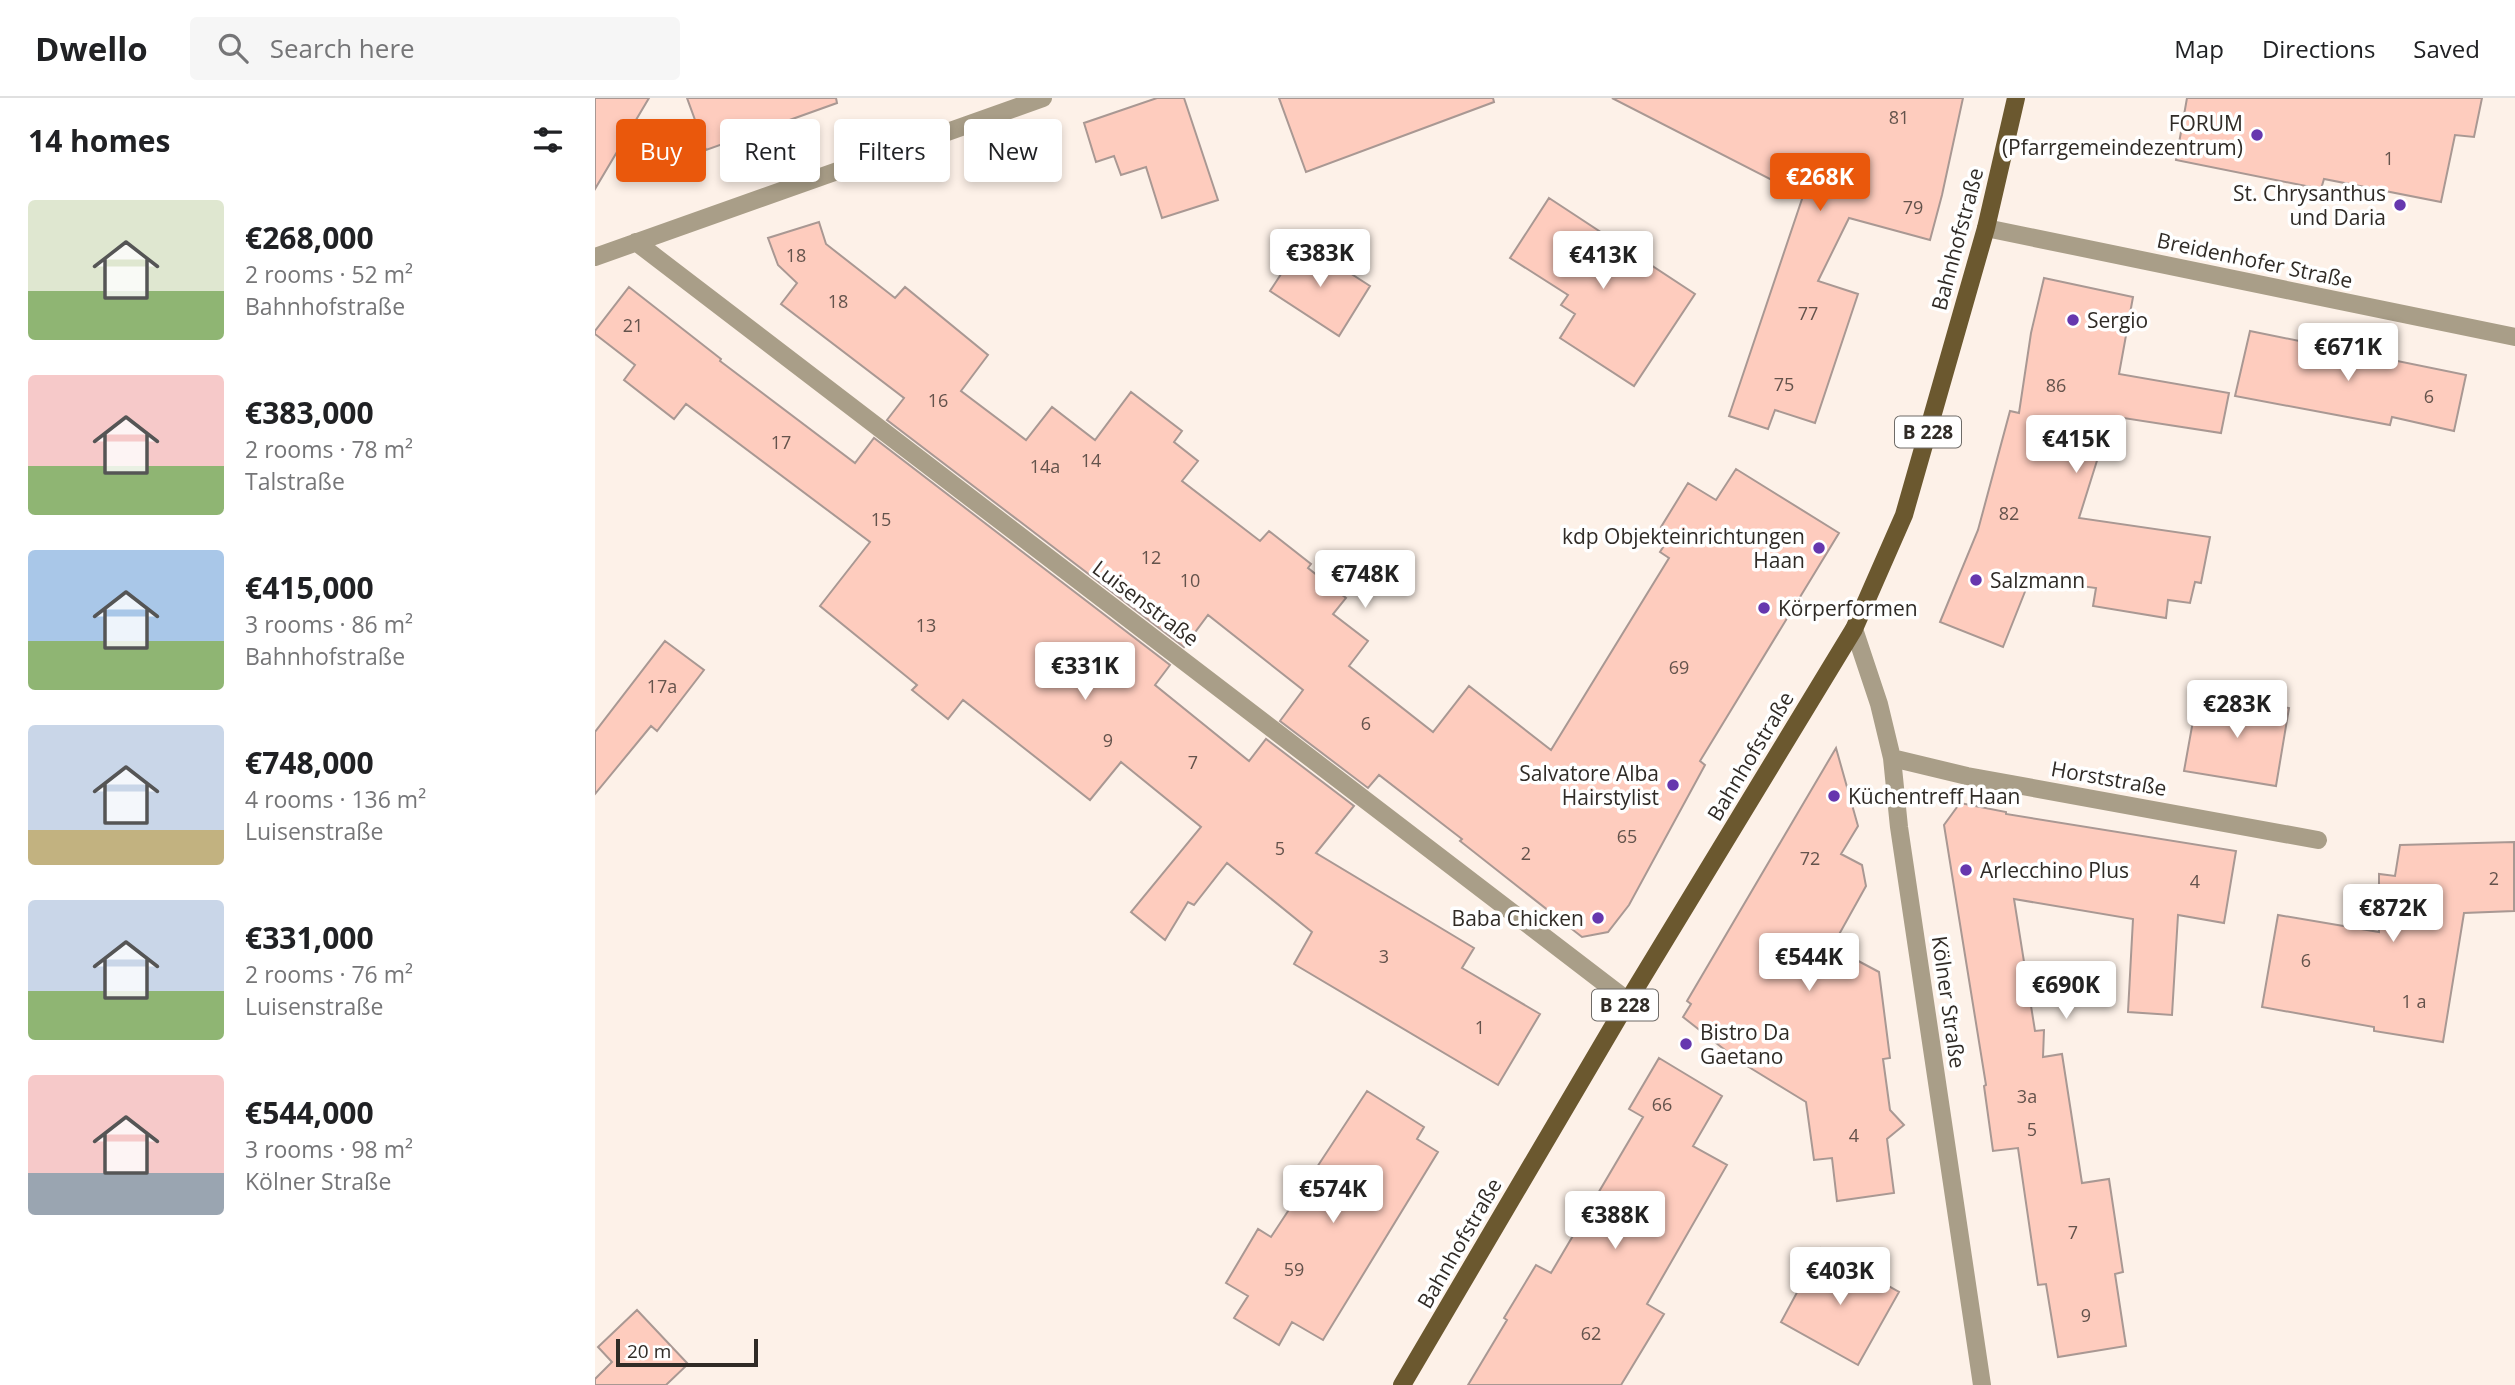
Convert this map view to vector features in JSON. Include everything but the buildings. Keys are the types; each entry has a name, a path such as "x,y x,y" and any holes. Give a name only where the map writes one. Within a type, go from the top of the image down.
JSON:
{"main road":[{"name":"Bahnhofstraße","path":"1402,1385 1627,1001 1854,629 1904,515 1986,228 2016,98"}],"street":[{"path":"595,238 601,254 1043,98"},
{"name":"Breidenhofer Straße","path":"1986,228 2515,337"},
{"name":"Luisenstraße","path":"636,242 1627,1001"},
{"name":"Kölner Straße","path":"1854,629 1879,704 1892,758 1899,827 1982,1385"},
{"name":"Horststraße","path":"1892,758 1967,776 2318,839"}],"place":[{"name":"FORUM (Pfarrgemeindezentrum)","path":"2257,135"},
{"name":"St. Chrysanthus und Daria","path":"2400,205"},
{"name":"Sergio","path":"2073,320"},
{"name":"kdp Objekteinrichtungen Haan","path":"1819,548"},
{"name":"Salzmann","path":"1976,580"},
{"name":"Körperformen","path":"1764,608"},
{"name":"Salvatore Alba Hairstylist","path":"1673,785"},
{"name":"Küchentreff Haan","path":"1834,796"},
{"name":"Arlecchino Plus","path":"1966,870"},
{"name":"Baba Chicken","path":"1598,918"},
{"name":"Bistro Da Gaetano","path":"1686,1044"}]}
